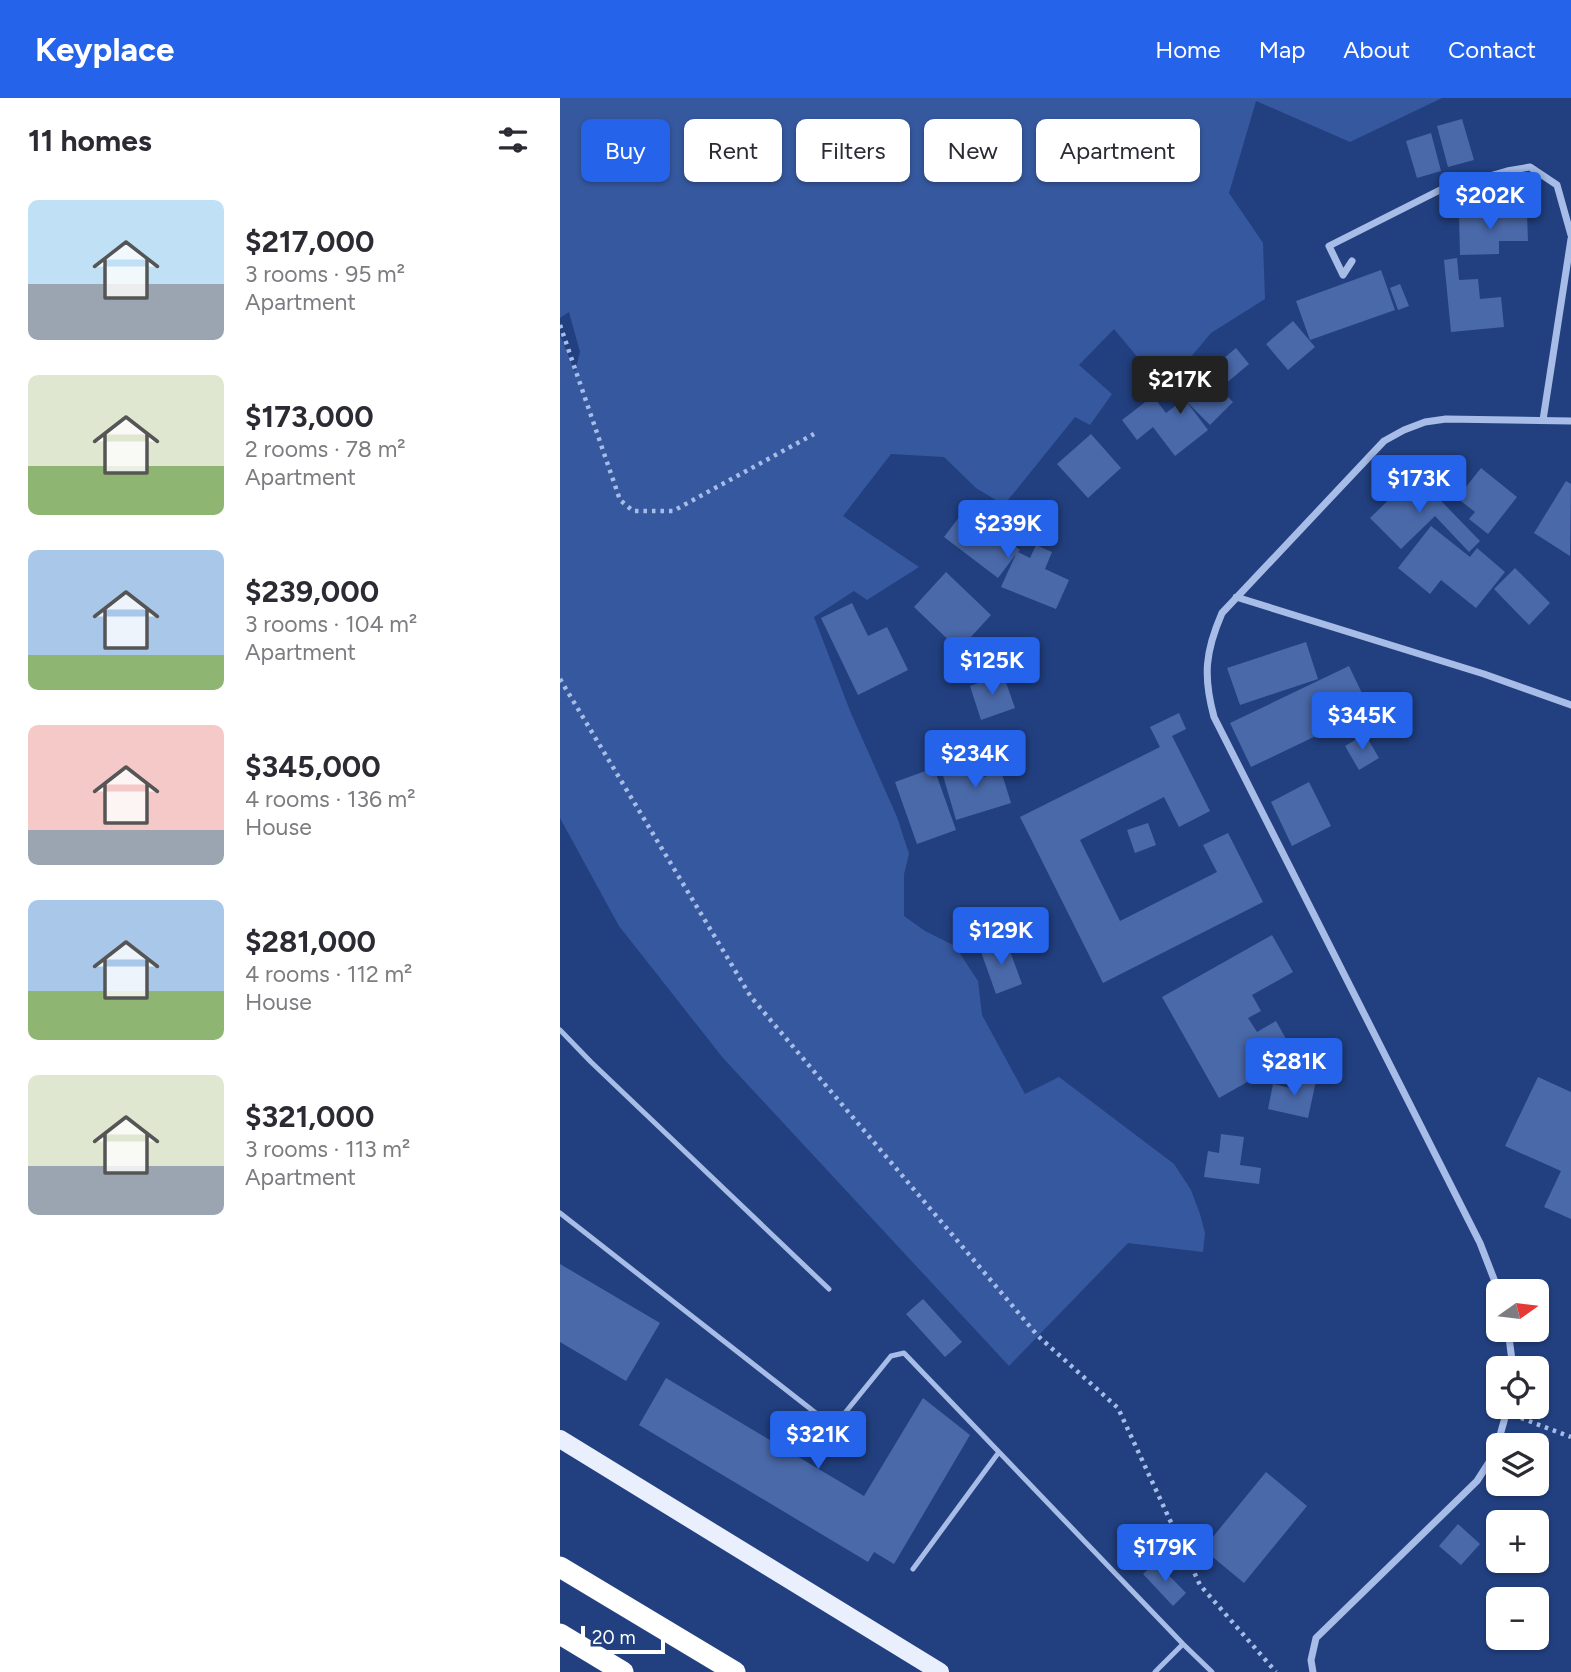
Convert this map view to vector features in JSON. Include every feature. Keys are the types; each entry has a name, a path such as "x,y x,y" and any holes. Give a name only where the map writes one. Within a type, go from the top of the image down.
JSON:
{"highway":[{"path":"560,1567 735,1672"},
{"path":"560,1634 623,1672"}],"main road":[{"path":"560,1439 940,1672"}],"street":[{"path":"1352,261 1343,275 1329,246 1440,190 1530,167 1557,185 1571,237 1543,421"},
{"path":"1494,1279 1480,1243 1214,717 1207,689 1206,660 1222,612 1384,441 1404,429 1446,419 1571,421"},
{"path":"1236,597 1484,674 1571,705"},
{"path":"1313,1671 1312,1648 1316,1638 1477,1482 1495,1453 1504,1419"}],"lane":[{"path":"560,1030 829,1289"},
{"path":"560,1213 827,1421 840,1419 891,1356 904,1353 1212,1672"},
{"path":"914,1569 999,1452"},
{"path":"1155,1672 1183,1644"}],"path":[{"path":"560,326 620,500 634,511 673,510 814,434"},
{"path":"560,679 751,997 1038,1336 1118,1408 1200,1585 1276,1672"},
{"path":"1528,1419 1571,1437"}],"shaded area":[{"path":"560,98 1442,98 1350,142 1256,101 1229,193 1263,243 1265,299 1211,333 1164,389 1114,329 1079,365 1112,394 1090,425 1075,417 1004,505 976,488 944,457 891,454 843,516 919,567 867,600 854,591 814,617 850,711 897,817 909,854 904,874 904,916 925,931 955,946 978,981 982,1015 1025,1094 1059,1077 1174,1164 1191,1190 1205,1233 1203,1252 1128,1243 1009,1366 723,1058 619,926 560,818 560,335 575,372 580,352 569,312 560,318"}],"building":[{"path":"1462,119 1474,160 1448,167 1437,126"},
{"path":"1431,133 1441,171 1417,178 1406,141"},
{"path":"1527,214 1528,241 1499,241 1499,254 1460,255 1459,215"},
{"path":"1457,258 1459,280 1478,279 1480,299 1501,297 1504,327 1451,332 1444,260"},
{"path":"1381,270 1395,310 1310,340 1296,301"},
{"path":"1400,284 1409,306 1398,310 1390,288"},
{"path":"1293,321 1315,347 1288,370 1266,344"},
{"path":"1236,348 1249,364 1223,386 1210,370"},
{"path":"1204,374 1233,402 1210,425 1186,401 1208,430 1175,456 1153,427 1137,440 1122,420 1153,396 1166,413 1184,399 1182,397"},
{"path":"1091,434 1121,468 1088,498 1057,464"},
{"path":"1481,468 1517,497 1488,534 1469,519 1475,512 1457,498"},
{"path":"1415,474 1480,541 1469,552 1435,516 1401,549 1370,518"},
{"path":"1566,481 1571,484 1570,556 1534,533"},
{"path":"966,508 1020,550 1018,552 1030,558 1036,545 1052,552 1045,569 1069,580 1056,609 1001,587 1016,554 998,578 944,537"},
{"path":"1431,526 1470,557 1477,548 1505,572 1476,608 1441,580 1430,594 1398,568"},
{"path":"1515,568 1550,603 1529,625 1494,589"},
{"path":"946,572 991,615 959,650 914,607"},
{"path":"852,603 868,636 887,627 908,670 858,695 821,618"},
{"path":"1306,642 1318,679 1240,705 1227,668"},
{"path":"1349,666 1370,710 1251,767 1230,723"},
{"path":"1003,674 1015,708 981,720 970,686"},
{"path":"1179,713 1186,729 1172,736 1210,811 1179,827 1164,797 1080,840 1120,921 1217,872 1203,845 1228,833 1263,902 1103,983 1020,817 1160,747 1150,727"},
{"path":"1365,734 1379,758 1359,770 1345,746"},
{"path":"980,760 984,777 1001,771 1011,803 956,820 942,772"},
{"path":"934,768 956,830 917,844 895,782"},
{"path":"1309,782 1331,826 1292,846 1271,802"},
{"path":"1148,823 1156,845 1135,853 1127,830"},
{"path":"1272,935 1293,972 1252,995 1261,1011 1248,1018 1257,1032 1276,1021 1295,1055 1219,1098 1162,997"},
{"path":"1006,940 1022,984 996,994 980,949"},
{"path":"1303,1073 1317,1076 1308,1118 1268,1109 1273,1084 1299,1090"},
{"path":"1538,1077 1571,1092 1571,1219 1544,1207 1561,1171 1505,1146"},
{"path":"1221,1134 1244,1137 1240,1165 1261,1168 1259,1184 1204,1177 1208,1151 1219,1153"},
{"path":"560,1264 660,1323 626,1381 560,1342"},
{"path":"923,1299 962,1342 945,1357 906,1314"},
{"path":"666,1378 864,1496 923,1398 970,1435 894,1564 874,1552 868,1562 639,1425"},
{"path":"1266,1472 1307,1506 1244,1583 1203,1549"},
{"path":"1458,1524 1480,1544 1461,1565 1439,1546"},
{"path":"1156,1562 1186,1593 1173,1606 1143,1574"}]}
